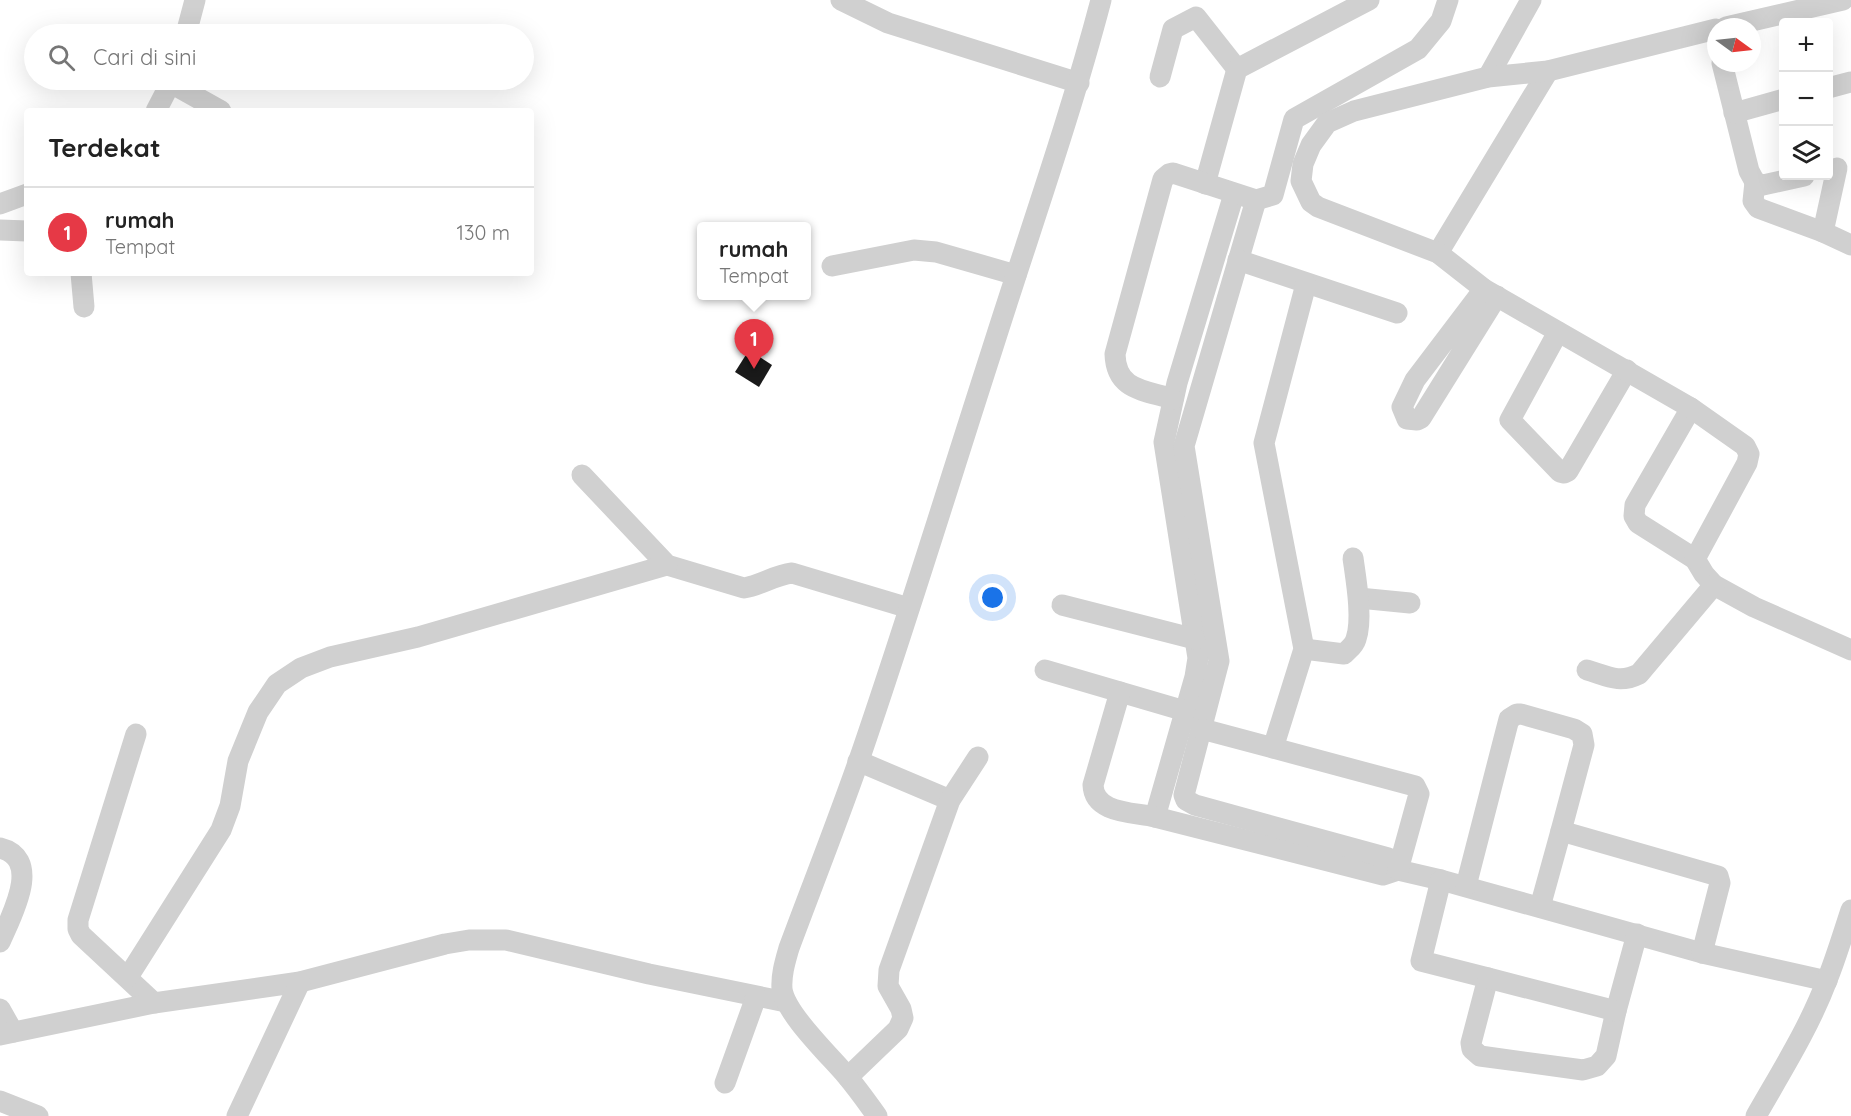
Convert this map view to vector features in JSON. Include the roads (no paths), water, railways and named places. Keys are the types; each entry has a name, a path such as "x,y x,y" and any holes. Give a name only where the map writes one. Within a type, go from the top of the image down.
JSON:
{"street":[{"path":"189,24 195,0"},
{"path":"841,0 888,23 1079,83"},
{"path":"877,1116 786,1002 782,990 783,971 789,948 858,761 1016,275 1054,166 1101,0"},
{"path":"1206,184 1237,69 1369,0"},
{"path":"1200,390 1175,391 1127,385 1117,370 1115,354 1163,179 1173,173 1256,200 1273,195 1294,119 1418,49 1441,21 1448,0"},
{"path":"1488,77 1531,0"},
{"path":"1761,21 1843,0"},
{"path":"1160,76 1173,29 1196,17 1237,69"},
{"path":"1695,559 1748,463 1749,454 1745,446 1691,408 1491,293 1438,253 1318,207 1311,202 1302,182 1303,164 1311,145 1327,123 1354,111 1488,77 1548,71 1707,35"},
{"path":"1438,253 1548,71"},
{"path":"1724,72 1749,171 1755,182 1753,201 1758,208 1851,244"},
{"path":"1833,87 1851,82"},
{"path":"158,108 167,90"},
{"path":"186,90 215,108"},
{"path":"1734,112 1779,100"},
{"path":"1823,232 1839,167"},
{"path":"1755,182 1763,185 1786,180"},
{"path":"1234,194 1175,391 1164,442 1198,658 1204,680 1202,729 1184,795 1190,803 1388,858 1398,870"},
{"path":"0,204 24,195"},
{"path":"1155,817 1185,711 1219,661 1184,446 1256,200"},
{"path":"0,230 24,231"},
{"path":"832,266 914,250 936,252 1016,275"},
{"path":"1238,260 1397,313"},
{"path":"81,276 84,307"},
{"path":"1273,748 1304,649 1264,443 1306,284"},
{"path":"1491,293 1452,368 1421,418 1412,421 1407,419 1402,407 1415,381 1434,355 1491,293"},
{"path":"1558,332 1510,420 1560,472 1568,471 1627,370"},
{"path":"1434,355 1452,368"},
{"path":"1691,408 1635,505 1634,516 1638,524 1695,559 1714,585 1754,607 1851,650"},
{"path":"582,475 667,565 744,588 755,586 781,574 792,573 909,608"},
{"path":"1304,649 1344,654 1357,638 1359,598 1353,558"},
{"path":"128,977 221,830 230,807 238,761 258,712 277,684 301,668 330,657 418,637 667,565"},
{"path":"1587,670 1619,680 1629,679 1638,674 1714,585"},
{"path":"1359,598 1410,603"},
{"path":"1062,605 1195,639"},
{"path":"1045,670 1185,711"},
{"path":"1120,692 1093,785 1098,801 1108,808 1155,817 1383,875 1398,870 1466,886 1702,953 1827,981"},
{"path":"1466,886 1508,723 1512,716 1516,714 1574,729 1582,734 1584,740 1540,908"},
{"path":"1202,729 1415,786 1419,794 1398,870"},
{"path":"136,734 94,864 78,920 78,929 81,935 154,1003"},
{"path":"848,1077 898,1029 903,1018 901,1009 888,986 890,970 950,800 978,757"},
{"path":"858,761 950,800"},
{"path":"1561,831 1718,876 1720,883 1702,953"},
{"path":"0,848 17,859 23,884 0,942"},
{"path":"1441,880 1421,960 1616,1011"},
{"path":"1756,1116 1801,1036 1827,981 1851,910"},
{"path":"1488,978 1471,1043 1472,1049 1480,1056 1583,1070 1590,1069 1603,1062 1606,1056 1637,934"},
{"path":"0,1009 7,1033 154,1003 300,982 445,944 469,940 506,940 786,1002"},
{"path":"237,1116 300,982"},
{"path":"724,1083 756,997"},
{"path":"0,1101 38,1116"}],"place":[{"name":"rumah","path":"754,369"}]}
